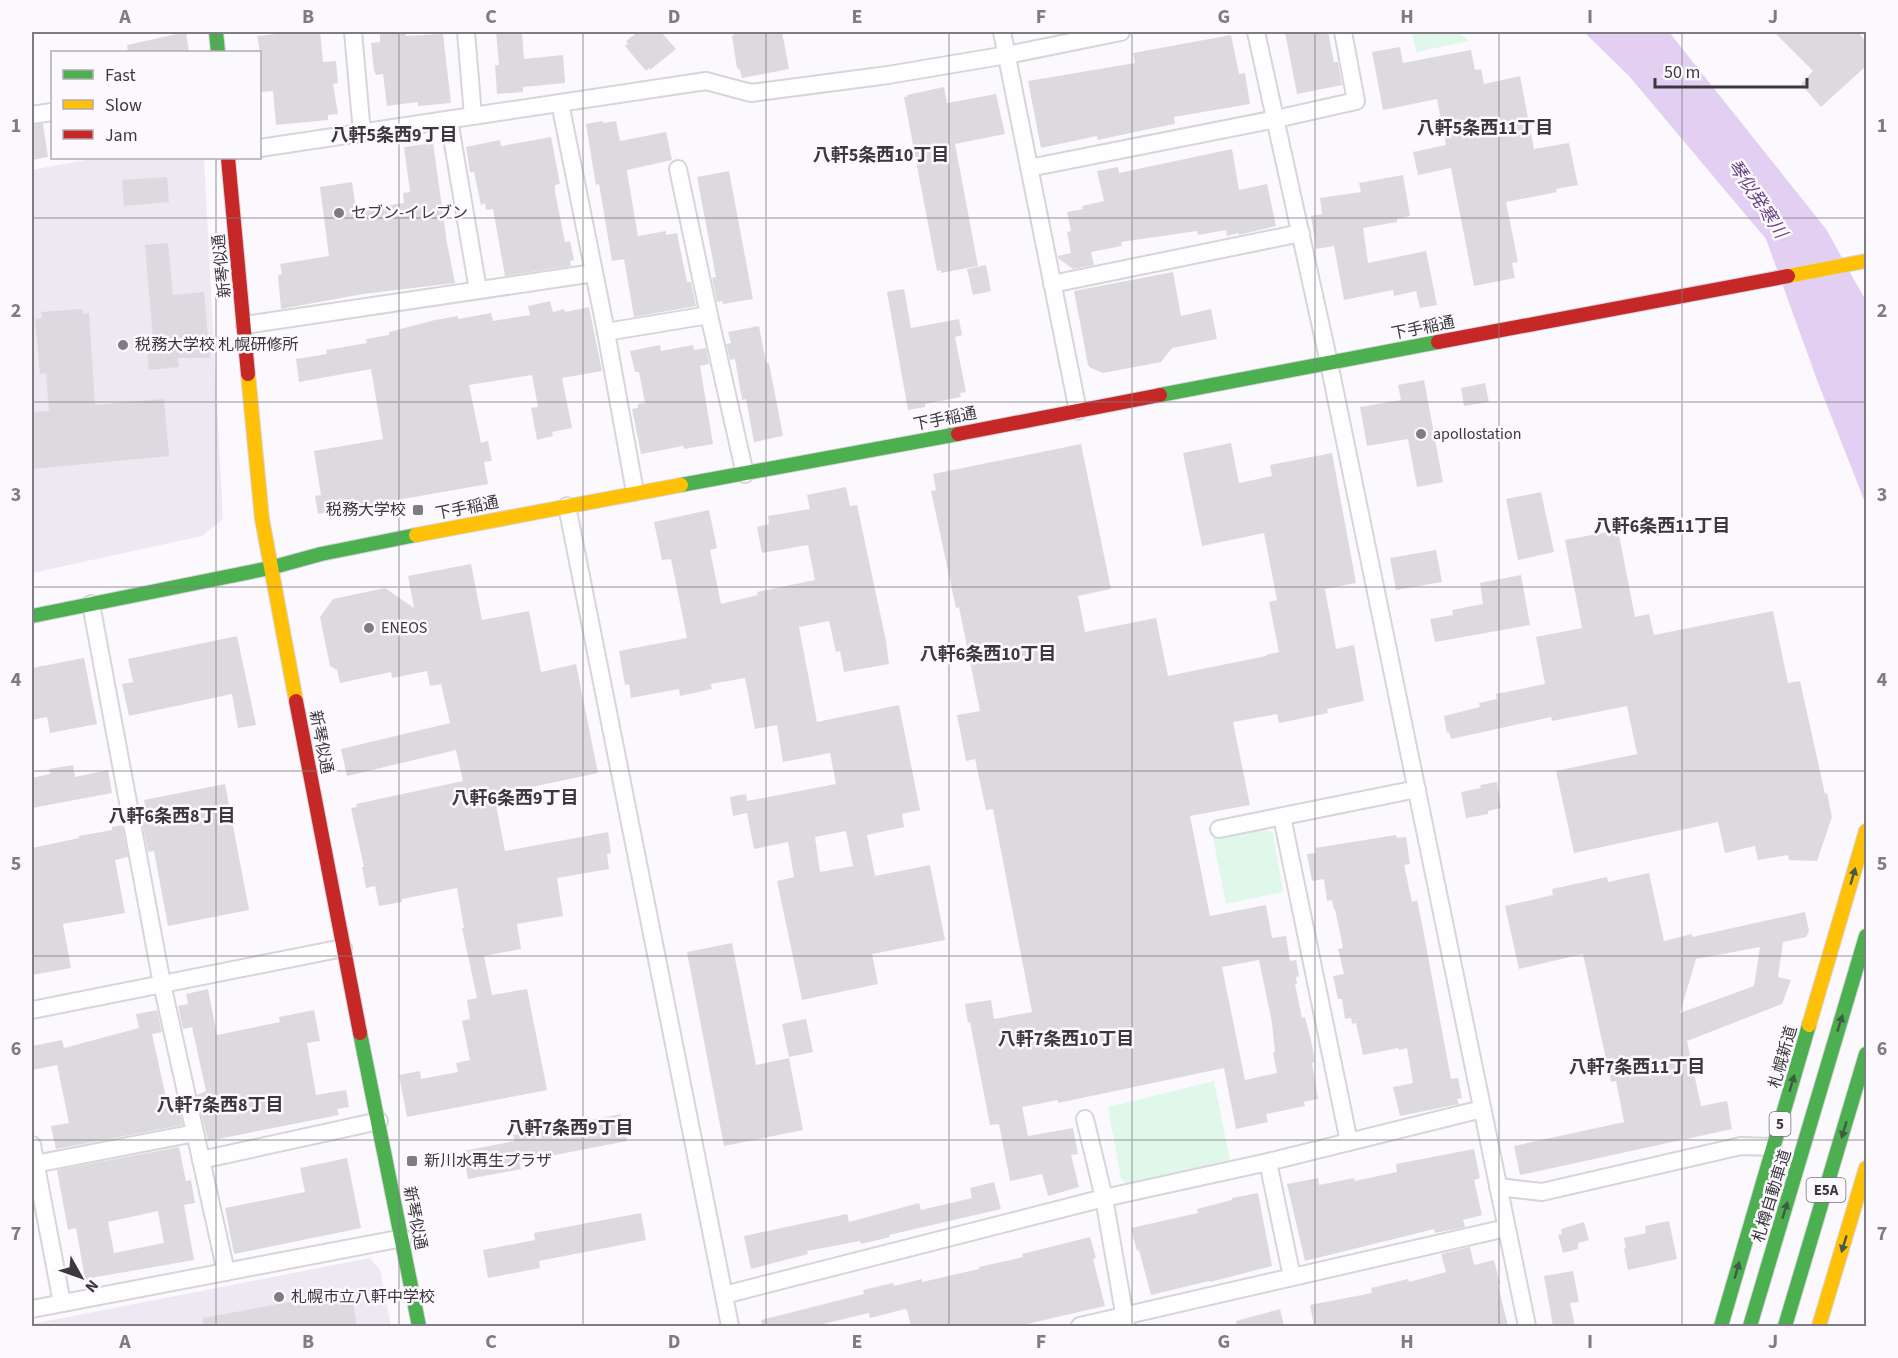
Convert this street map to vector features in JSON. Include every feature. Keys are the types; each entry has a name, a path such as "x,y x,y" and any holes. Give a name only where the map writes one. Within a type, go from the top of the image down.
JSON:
{"main road":[{"path":"216,32 218,51"},
{"name":"新琴似通","path":"228,159 262,519 270,568 419,1326"},
{"name":"下手稲通","path":"32,616 270,568 321,554 635,492 745,474 1866,261"},
{"name":"札幌新道","path":"1720,1326 1866,831"},
{"name":"札樽自動車道","path":"1750,1326 1866,936"},
{"name":"E5A","path":"1785,1326 1866,1054"},
{"path":"1819,1326 1866,1168"}],"street":[{"path":"353,32 362,133"},
{"path":"466,32 473,116"},
{"path":"1002,32 1078,411"},
{"path":"261,148 705,81 751,93 888,75 1007,55 1120,32"},
{"path":"1256,32 1329,363 1527,1326"},
{"path":"1029,168 1356,101 1343,32"},
{"path":"560,103 606,332 635,492"},
{"path":"32,115 51,112"},
{"path":"448,120 478,290"},
{"path":"678,169 745,474"},
{"path":"1052,284 1300,233"},
{"path":"245,325 594,273"},
{"path":"606,332 709,315"},
{"path":"567,506 730,1326"},
{"path":"91,604 162,984 226,1272"},
{"path":"1219,829 1417,789"},
{"path":"1282,817 1349,1142"},
{"path":"32,1010 343,948"},
{"path":"724,1295 1104,1198 1268,1162 1482,1109"},
{"path":"1085,1119 1104,1198 1125,1321"},
{"path":"201,1160 379,1121"},
{"path":"35,1164 195,1133"},
{"path":"32,1145 62,1303"},
{"path":"1498,1187 1542,1192 1741,1146 1773,1147"},
{"path":"1268,1162 1292,1277"},
{"path":"1080,1326 1125,1321 1292,1277 1506,1228"},
{"path":"32,1309 403,1238"}],"shaded area":[{"name":"税務大学校 札幌研修所","path":"91,159 204,159 223,519 202,536 32,573 32,170"},
{"name":"札幌市立八軒中学校","path":"370,1258 380,1270 391,1326 32,1326 32,1324"}],"green space":[{"path":"1412,32 1458,32 1469,41 1416,52"},
{"path":"1264,830 1273,832 1283,892 1226,904 1213,838"},
{"path":"1214,1081 1230,1160 1128,1184 1121,1179 1108,1107"}],"water":[{"name":"琴似発寒川","path":"1584,32 1669,32 1826,229 1866,301 1866,505 1817,380 1766,239 1629,76"}],"building":[{"path":"186,32 189,51 128,51 127,45"},
{"path":"277,32 320,32 323,62 336,61 338,83 333,84 338,114 328,115 328,120 276,125 273,91 261,92 261,51 257,36 277,34"},
{"path":"380,32 405,32 406,36 443,34 451,103 418,106 418,102 387,106 383,74 376,75 374,71 371,43 380,42"},
{"path":"496,32 522,32 524,59 563,55 565,83 523,87 523,92 497,94 495,65 499,65"},
{"path":"638,32 661,32 676,49 646,71 625,46 628,43 626,41"},
{"path":"738,32 782,32 789,69 742,78 737,68 732,36"},
{"path":"1285,32 1328,32 1334,62 1338,62 1342,85 1297,94"},
{"path":"1774,32 1858,32 1866,42 1866,66 1821,107 1801,84 1813,71"},
{"path":"1231,35 1239,74 1245,73 1250,104 1174,117 1175,124 1098,140 1097,136 1041,148 1028,81 1135,63 1133,53"},
{"path":"1400,47 1403,63 1471,50 1475,70 1481,69 1484,84 1520,76 1534,149 1569,143 1578,185 1556,189 1557,192 1506,202 1518,262 1512,263 1515,278 1474,286 1451,168 1418,175 1413,152 1446,145 1437,99 1383,110 1372,52"},
{"path":"944,87 947,103 996,94 1005,134 955,144 978,266 941,273 941,270 937,271 904,97"},
{"path":"603,121 603,123 616,121 620,141 666,132 672,160 627,170 638,236 666,231 666,235 677,233 687,282 691,282 696,306 634,317 624,259 612,261 586,124"},
{"path":"43,124 48,157 32,160 32,125"},
{"path":"551,137 560,184 555,185 555,192 565,242 570,241 574,260 570,261 571,266 505,276 493,209 486,210 485,203 481,205 474,172 470,172 466,147 500,140 501,146"},
{"path":"433,143 455,283 363,294 281,309 278,275 282,274 280,264 329,256 320,187 352,182 356,210 404,203 403,193 410,192 404,147"},
{"path":"1232,149 1239,190 1267,184 1276,226 1239,235 1239,233 1227,236 1226,230 1198,235 1197,231 1121,242 1122,246 1091,252 1094,265 1073,269 1058,258 1058,256 1071,253 1067,232 1071,231 1067,212 1104,201 1097,171 1118,167 1119,173"},
{"path":"729,171 753,299 723,304 722,301 717,302 712,278 716,277 697,177"},
{"path":"1403,175 1410,216 1397,219 1397,222 1363,228 1368,263 1426,251 1437,305 1420,308 1416,291 1394,296 1393,290 1344,300 1334,246 1316,249 1311,216 1322,214 1320,198 1361,192 1359,183"},
{"path":"167,177 169,202 124,206 122,180"},
{"path":"168,243 173,295 204,292 210,358 178,358 179,367 149,370 146,339 153,339 145,245"},
{"path":"986,265 991,291 973,295 967,269"},
{"path":"1173,272 1181,316 1211,309 1217,339 1172,348 1161,362 1103,373 1091,368 1088,365 1074,291"},
{"path":"904,289 911,328 959,319 962,335 955,337 966,392 960,393 961,397 908,410 887,292"},
{"path":"550,301 553,312 589,307 602,371 562,378 572,428 552,432 553,436 537,440 531,408 538,407 532,375 469,385 481,443 488,441 492,461 484,462 488,484 318,514 315,496 321,495 314,451 383,439 371,369 299,382 296,359 327,354 326,350 367,343 366,339 389,335 389,332 435,320 458,316 458,319 491,313 493,321 530,315 528,306"},
{"path":"82,309 83,314 89,313 95,405 164,399 169,456 32,469 32,412 49,411 46,373 40,374 35,319 42,318 41,312"},
{"path":"759,326 766,363 769,363 783,436 754,442 746,399 742,400 735,359 730,360 726,344 731,343 728,332"},
{"path":"660,345 661,351 693,345 694,350 706,348 709,364 700,366 713,444 684,449 683,446 641,454 632,409 638,408 638,404 645,403 639,372 635,372 630,351"},
{"name":"apollostation","path":"1424,380 1443,482 1417,487 1408,439 1367,446 1360,407 1401,400 1398,385"},
{"path":"1485,383 1489,402 1464,406 1461,388"},
{"path":"1231,443 1239,483 1272,476 1270,465 1332,453 1356,583 1325,589 1336,649 1354,645 1364,701 1327,709 1328,713 1279,723 1277,714 1233,722 1250,805 1190,816 1210,916 1266,905 1272,938 1286,936 1290,961 1296,960 1299,976 1296,977 1297,984 1295,984 1302,1018 1305,1017 1312,1045 1315,1062 1312,1063 1318,1099 1304,1102 1305,1106 1266,1114 1268,1122 1236,1129 1224,1068 1058,1103 1058,1100 1022,1107 1028,1136 1073,1128 1078,1154 1071,1155 1079,1187 1048,1196 1042,1174 1010,1181 999,1124 990,1125 970,1022 968,1023 965,1004 991,1000 994,1019 1032,1012 993,809 986,810 975,759 966,761 957,715 980,711 959,607 956,608 931,491 936,490 933,474 1081,444 1111,589 1078,596 1085,632 1156,618 1168,676 1279,652 1269,602 1277,600 1264,533 1202,546 1183,453","holes":["1259,960 1272,1023 1275,1052 1273,1053 1277,1073 1245,1080 1222,967"]},
{"path":"846,487 850,506 857,505 889,664 844,672 840,651 836,652 829,621 799,627 817,722 899,705 920,810 902,814 904,827 867,835 875,876 930,865 945,940 872,954 878,984 802,1000 777,881 794,877 788,842 754,849 747,813 733,816 730,797 746,794 747,801 836,784 830,753 783,762 777,725 755,729 745,678 711,684 712,689 680,696 679,689 631,698 629,684 625,685 619,651 687,638 671,559 662,560 654,522 709,510 717,548 710,550 721,604 758,595 757,592 815,580 808,545 762,553 757,527 769,524 768,516 810,509 807,495","holes":["846,831 853,866 820,872 815,837"]},
{"path":"1541,492 1554,552 1518,560 1506,499"},
{"path":"1618,530 1635,617 1649,614 1654,635 1773,611 1788,683 1800,681 1832,817 1817,861 1789,860 1788,855 1758,860 1755,846 1725,853 1718,822 1574,853 1556,771 1637,754 1627,706 1552,721 1551,717 1451,739 1449,732 1447,733 1444,716 1480,707 1479,703 1497,699 1496,694 1545,684 1536,637 1582,628 1565,540"},
{"path":"1436,550 1442,582 1396,590 1390,558"},
{"path":"471,564 482,620 529,611 541,672 576,664 598,773 494,795 505,851 608,832 611,853 607,854 609,869 557,878 563,916 517,924 521,949 484,956 492,995 527,989 547,1090 407,1117 399,1075 420,1071 421,1079 458,1072 456,1063 470,1060 462,1021 470,1019 467,1000 477,998 462,928 464,928 457,888 379,906 375,886 366,888 362,867 364,867 351,808 357,807 356,804 463,781 456,750 347,776 341,749 450,723 441,684 430,686 427,671 392,678 391,672 340,683 337,670 330,666 320,617 333,599 385,588 414,608 408,576"},
{"path":"1521,575 1530,625 1435,642 1430,619 1453,615 1452,610 1483,604 1480,583"},
{"path":"237,636 256,725 238,728 232,694 129,716 122,684 133,682 128,659"},
{"path":"84,658 97,724 50,733 47,717 32,720 32,668"},
{"path":"73,765 75,777 108,770 112,793 32,808 32,778 50,774 49,769"},
{"path":"1497,782 1501,808 1488,811 1488,814 1466,818 1461,792"},
{"path":"225,784 249,910 168,926 154,851 148,852 142,821 148,820 144,800"},
{"path":"122,825 128,857 115,860 125,913 63,924 71,968 32,975 32,848 112,830 112,827"},
{"path":"1396,835 1397,838 1406,837 1410,864 1404,865 1412,902 1417,900 1451,1079 1458,1078 1462,1098 1457,1099 1459,1104 1400,1116 1393,1087 1413,1083 1407,1048 1363,1055 1356,1023 1352,1024 1351,1018 1345,1019 1342,999 1338,999 1333,976 1344,974 1338,949 1343,948 1335,909 1332,900 1327,901 1324,879 1312,881 1307,854 1316,853 1315,848"},
{"path":"1649,873 1664,941 1805,912 1809,931 1806,937 1783,942 1778,977 1791,980 1782,1004 1687,1041 1701,1106 1727,1101 1732,1129 1520,1175 1514,1146 1624,1122 1616,1081 1611,1082 1583,954 1519,969 1505,906 1553,895 1552,889 1607,877 1608,882","holes":["1760,947 1754,986 1680,1013 1696,959"]},
{"path":"732,943 756,1065 789,1058 803,1130 724,1146 687,952"},
{"path":"208,989 217,1035 280,1022 279,1017 314,1010 320,1041 307,1043 316,1095 346,1090 349,1107 337,1109 339,1115 208,1141 197,1095 206,1091 192,1027 183,1029 178,1006 188,1004 186,994"},
{"path":"157,1010 162,1032 152,1034 167,1102 177,1099 183,1125 56,1149 51,1126 69,1123 57,1065 32,1070 32,1046 62,1040 64,1048 139,1028 136,1014"},
{"path":"806,1019 813,1052 789,1057 782,1024"},
{"path":"621,1114 627,1141 519,1162 521,1169 468,1179 463,1151 515,1141 513,1135"},
{"path":"179,1147 186,1181 191,1180 195,1203 184,1205 194,1260 85,1279 76,1228 68,1230 57,1170","holes":["158,1211 164,1243 114,1253 108,1222"]},
{"path":"1474,1149 1480,1178 1474,1180 1482,1215 1463,1220 1465,1227 1435,1233 1434,1229 1305,1261 1287,1184 1318,1178 1319,1185 1354,1178 1355,1181 1397,1172 1396,1164"},
{"path":"347,1158 361,1228 234,1254 225,1208 305,1192 300,1168"},
{"path":"994,1182 1001,1209 889,1235 890,1237 861,1244 860,1241 807,1251 808,1254 751,1269 744,1236 847,1214 849,1222 919,1203 921,1210 972,1198 970,1188"},
{"path":"1258,1193 1272,1266 1151,1295 1131,1228 1198,1213 1197,1209"},
{"path":"641,1213 646,1240 539,1261 540,1268 488,1278 483,1250 535,1240 534,1233"},
{"path":"1669,1221 1677,1259 1628,1270 1624,1238 1646,1233 1645,1226"},
{"path":"1584,1222 1589,1240 1578,1243 1578,1249 1563,1253 1558,1235 1562,1234 1561,1229"},
{"path":"1090,1237 1105,1306 1027,1324 1028,1326 911,1326 905,1309 870,1318 869,1313 815,1326 762,1326 761,1320 864,1294 863,1290 922,1279 922,1282 979,1269 979,1267 1023,1257 1022,1254"},
{"path":"1470,1247 1474,1265 1494,1260 1508,1326 1314,1326 1310,1305 1372,1293 1371,1288 1408,1279 1409,1282 1446,1272 1441,1254"},
{"path":"1573,1271 1579,1302 1570,1303 1575,1326 1553,1326 1544,1276"},
{"path":"345,1295 345,1297 348,1296 350,1304 353,1303 357,1326 203,1326 203,1318 322,1296 323,1299"},
{"path":"1280,1309 1284,1326 1237,1326 1236,1321"}],"traffic: fast":[{"path":"216,32 218,51"},
{"path":"1160,395 1438,342"},
{"path":"681,485 958,434"},
{"path":"32,616 270,568 321,554 416,535"},
{"path":"1750,1326 1866,936"},
{"path":"1721,1326 1809,1025"},
{"path":"360,1033 419,1326"},
{"path":"1785,1326 1866,1054"}],"traffic: slow":[{"path":"1788,276 1866,261"},
{"path":"248,374 262,519 296,701"},
{"path":"416,535 681,485"},
{"path":"1809,1025 1866,831"},
{"path":"1819,1326 1866,1168"}],"traffic: jam":[{"path":"228,159 248,374"},
{"path":"1438,342 1788,276"},
{"path":"958,434 1160,395"},
{"path":"296,701 360,1033"}],"place":[{"name":"セブン-イレブン","path":"339,213"},
{"name":"税務大学校 札幌研修所","path":"123,345"},
{"name":"apollostation","path":"1421,434"},
{"name":"税務大学校","path":"418,510"},
{"name":"ENEOS","path":"369,628"},
{"name":"新川水再生プラザ","path":"412,1161"},
{"name":"札幌市立八軒中学校","path":"279,1297"}],"district":[{"name":"八軒5条西11丁目","path":"1485,128"},
{"name":"八軒5条西9丁目","path":"394,135"},
{"name":"八軒5条西10丁目","path":"881,155"},
{"name":"八軒6条西11丁目","path":"1662,526"},
{"name":"八軒6条西10丁目","path":"988,654"},
{"name":"八軒6条西9丁目","path":"515,798"},
{"name":"八軒6条西8丁目","path":"172,816"},
{"name":"八軒7条西10丁目","path":"1066,1039"},
{"name":"八軒7条西11丁目","path":"1637,1067"},
{"name":"八軒7条西8丁目","path":"220,1105"},
{"name":"八軒7条西9丁目","path":"570,1128"}]}
